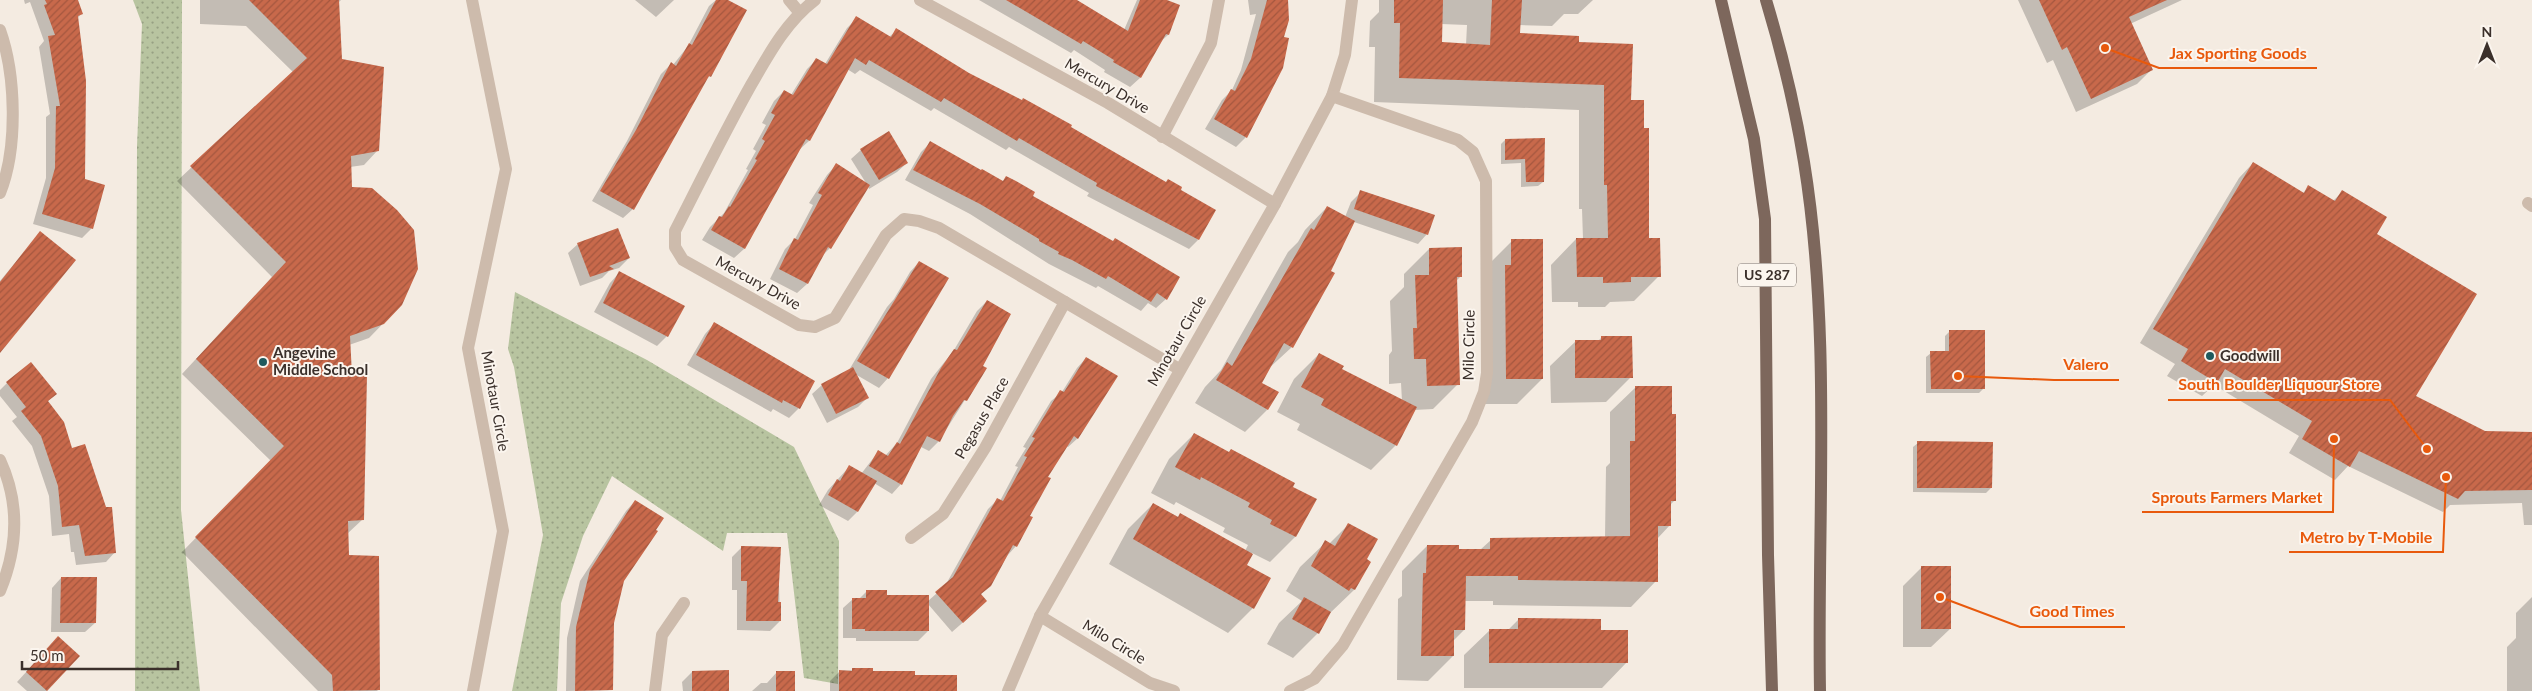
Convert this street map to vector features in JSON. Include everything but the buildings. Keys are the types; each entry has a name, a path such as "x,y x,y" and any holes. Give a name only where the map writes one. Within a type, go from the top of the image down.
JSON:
{"main road":[{"name":"US 287","path":"1721,0 1754,138 1765,219 1772,691"},
{"name":"US 287","path":"1766,0 1780,47 1804,163 1815,272 1820,340 1820,691"}],"street":[{"name":"Minotaur Circle","path":"472,0 506,169 468,348 503,531 473,691"},
{"path":"789,0 800,12"},
{"name":"Mercury Drive","path":"814,0 800,12 774,46 741,104 675,231 675,247 683,260 800,325 815,327 835,318 886,235 904,219 919,221 939,228 1179,369"},
{"name":"Mercury Drive","path":"920,0 1108,103 1162,138 1275,204"},
{"path":"1162,138 1211,43 1219,0"},
{"name":"Minotaur Circle","path":"1008,691 1040,616 1179,369 1275,204 1332,96 1345,56 1352,0"},
{"path":"0,30 11,84 14,131 7,176 0,193"},
{"name":"Milo Circle","path":"1290,691 1314,679 1343,645 1472,422 1484,392 1487,373 1486,181 1473,152 1458,140 1332,96"},
{"name":"Pegasus Place","path":"911,538 944,514 984,448 1065,302"},
{"path":"0,460 9,480 15,506 10,565 0,591"},
{"path":"655,691 662,635 684,603"},
{"name":"Milo Circle","path":"1040,616 1150,683 1174,691"}],"green space":[{"path":"133,0 182,0 181,510 200,691 135,691 137,146 142,24"},
{"path":"515,292 647,360 794,447 839,541 838,684 804,678 787,533 727,533 723,551 612,476 583,536 561,603 557,691 512,691 543,535 514,367 508,349"}],"place":[{"name":"Jax Sporting Goods","path":"2105,48"},
{"name":"Goodwill","path":"2210,356"},
{"name":"Angevine Middle School","path":"263,362"},
{"name":"Valero","path":"1958,376"},
{"name":"Sprouts Farmers Market","path":"2334,439"},
{"name":"South Boulder Liquour Store","path":"2427,449"},
{"name":"Metro by T-Mobile","path":"2446,477"},
{"name":"Good Times","path":"1940,597"}]}
